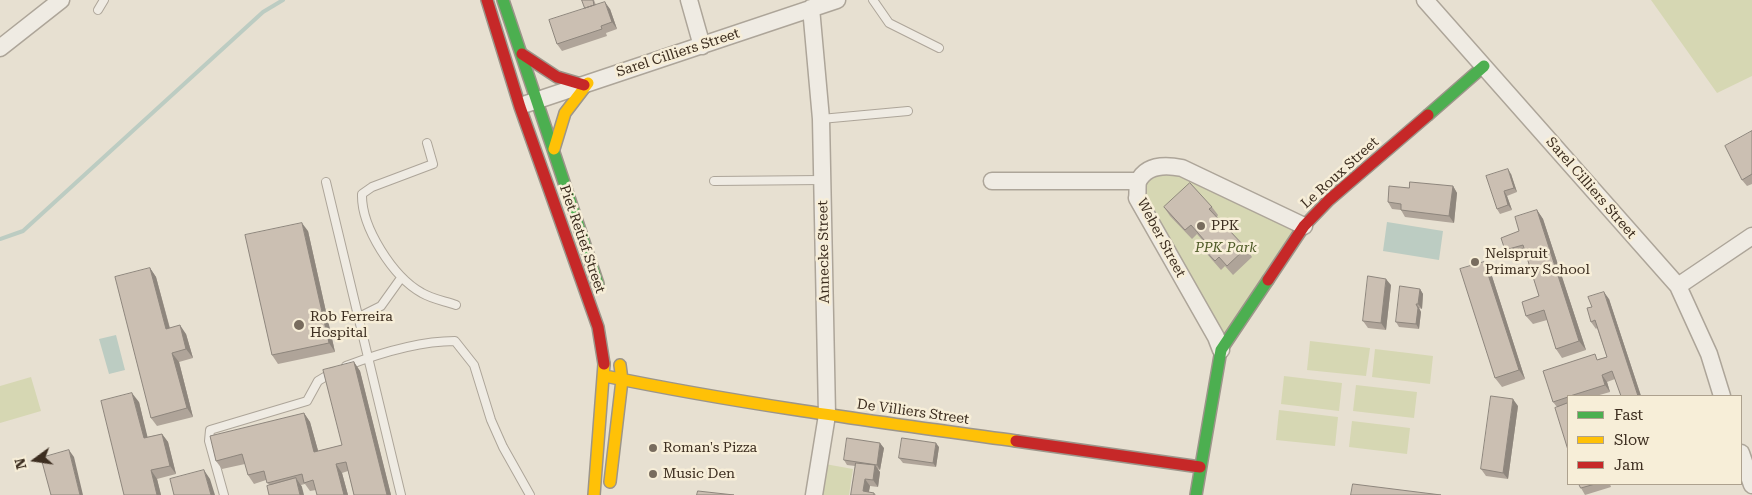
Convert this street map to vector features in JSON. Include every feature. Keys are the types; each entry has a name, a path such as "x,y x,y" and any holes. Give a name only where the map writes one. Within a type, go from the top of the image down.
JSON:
{"street":[{"path":"0,48 61,0"},
{"name":"Piet Retief Street","path":"487,0 520,107 598,327 604,358 605,376 594,495"},
{"name":"Piet Retief Street","path":"503,0 538,100 602,297"},
{"path":"689,0 702,46"},
{"name":"Sarel Cilliers Street","path":"520,107 837,0"},
{"name":"Sarel Cilliers Street","path":"1426,0 1678,286 1709,354 1722,395"},
{"name":"Annecke Street","path":"810,8 821,119 827,416 814,495"},
{"path":"522,54 557,77 586,84 568,106 554,149"},
{"name":"Le Roux Street","path":"1196,495 1221,350 1304,226 1329,200 1484,66"},
{"name":"Weber Street","path":"1221,350 1216,337 1137,198 1138,181 1149,170 1162,165 1182,168 1304,226"},
{"path":"992,181 1138,181"},
{"path":"1678,286 1752,236"},
{"path":"609,495 622,380 618,355"},
{"name":"De Villiers Street","path":"605,376 827,416 1200,467"},
{"path":"1742,456 1752,484"}],"lane":[{"path":"98,10 104,0"},
{"path":"873,0 889,23 939,48"},
{"path":"821,119 908,111"},
{"path":"427,144 433,164 372,187 362,194 371,231 401,278 423,294 456,305"},
{"path":"714,181 823,180"},
{"path":"326,182 401,495"},
{"path":"359,316 381,306 401,278"},
{"path":"224,495 209,441 210,430 307,401 318,381 324,375 369,357 438,341 455,341 474,365 491,420 503,447 530,495"}],"green space":[{"path":"1651,0 1752,0 1752,76 1717,93"},
{"name":"PPK Park","path":"1162,165 1304,226 1221,350 1137,198 1140,181"},
{"path":"1310,341 1370,348 1366,376 1307,370"},
{"path":"1375,349 1433,356 1430,384 1372,377"},
{"path":"1284,376 1342,383 1339,411 1281,404"},
{"path":"31,377 41,411 0,423 0,386"},
{"path":"1356,385 1417,392 1414,418 1353,411"},
{"path":"1279,410 1338,417 1335,446 1276,440"},
{"path":"1352,421 1410,428 1407,454 1349,447"},
{"path":"825,464 853,469 849,495 821,495"}],"shaded area":[{"path":"1387,222 1443,231 1439,260 1383,251"},
{"path":"116,335 125,370 109,374 99,339"}],"building":[{"path":"582,0 593,0 594,5 585,8"},
{"path":"605,2 612,22 601,26 602,29 557,44 549,20"},
{"path":"1752,131 1752,174 1742,180 1725,146"},
{"path":"1508,169 1514,188 1504,191 1508,205 1497,209 1486,176"},
{"path":"1410,182 1453,186 1449,216 1401,210 1401,204 1388,202 1389,186 1409,188"},
{"name":"PPK","path":"1190,183 1212,207 1209,209 1246,248 1227,266 1219,257 1215,261 1200,245 1205,241 1191,225 1185,230 1164,207"},
{"path":"1537,210 1579,341 1556,349 1544,310 1526,316 1522,302 1539,296 1523,245 1505,250 1501,238 1519,231 1515,217"},
{"path":"302,223 329,343 272,355 245,235"},
{"path":"1484,262 1519,370 1495,378 1460,269"},
{"path":"150,268 166,329 180,325 186,349 172,353 187,408 151,418 115,277"},
{"path":"1368,276 1386,279 1381,323 1363,321"},
{"path":"1400,286 1420,289 1418,304 1416,304 1418,308 1416,324 1396,322"},
{"path":"1604,292 1638,395 1621,395 1612,371 1602,375 1605,385 1573,395 1567,395 1567,397 1553,402 1543,371 1595,354 1597,360 1607,357 1595,320 1591,322 1587,308 1592,307 1588,297"},
{"path":"354,362 387,495 354,495 346,462 336,464 344,495 317,495 313,480 304,483 302,474 267,483 264,471 248,475 242,454 216,461 210,436 304,413 314,452 342,445 323,370"},
{"path":"132,393 144,438 162,434 170,466 151,470 157,495 124,495 101,401"},
{"path":"1491,396 1513,399 1503,473 1481,469"},
{"path":"1567,403 1567,447 1555,408"},
{"path":"847,438 880,443 877,465 844,460"},
{"path":"902,438 936,443 933,463 899,458"},
{"path":"69,450 80,495 51,495 41,458"},
{"path":"856,463 875,465 873,480 865,479 863,491 874,493 874,495 851,495"},
{"path":"204,470 211,495 174,495 170,479"},
{"path":"296,478 300,495 269,495 267,486"},
{"path":"1353,484 1441,495 1351,495"},
{"path":"1580,485 1592,485 1581,488"},
{"path":"698,491 734,495 697,495"}],"waterway":[{"path":"0,239 23,231 263,12 283,0"}],"traffic: fast":[{"path":"503,0 598,284"},
{"path":"1428,115 1484,66"},
{"path":"1196,495 1221,350 1268,280"}],"traffic: slow":[{"path":"554,149 565,113 588,83"},
{"path":"594,495 604,364"},
{"path":"610,482 622,380 620,365"},
{"path":"605,376 758,404 1016,441"}],"traffic: jam":[{"path":"487,0 520,107 598,327 604,364"},
{"path":"522,54 557,77 584,85"},
{"path":"1268,280 1304,226 1329,200 1428,115"},
{"path":"1016,441 1200,467"}],"place":[{"name":"PPK","path":"1201,226"},
{"name":"Nelspruit Primary School","path":"1475,262"},
{"name":"Rob Ferreira Hospital","path":"299,325"},
{"name":"Roman's Pizza","path":"653,448"},
{"name":"Music Den","path":"653,474"}]}
